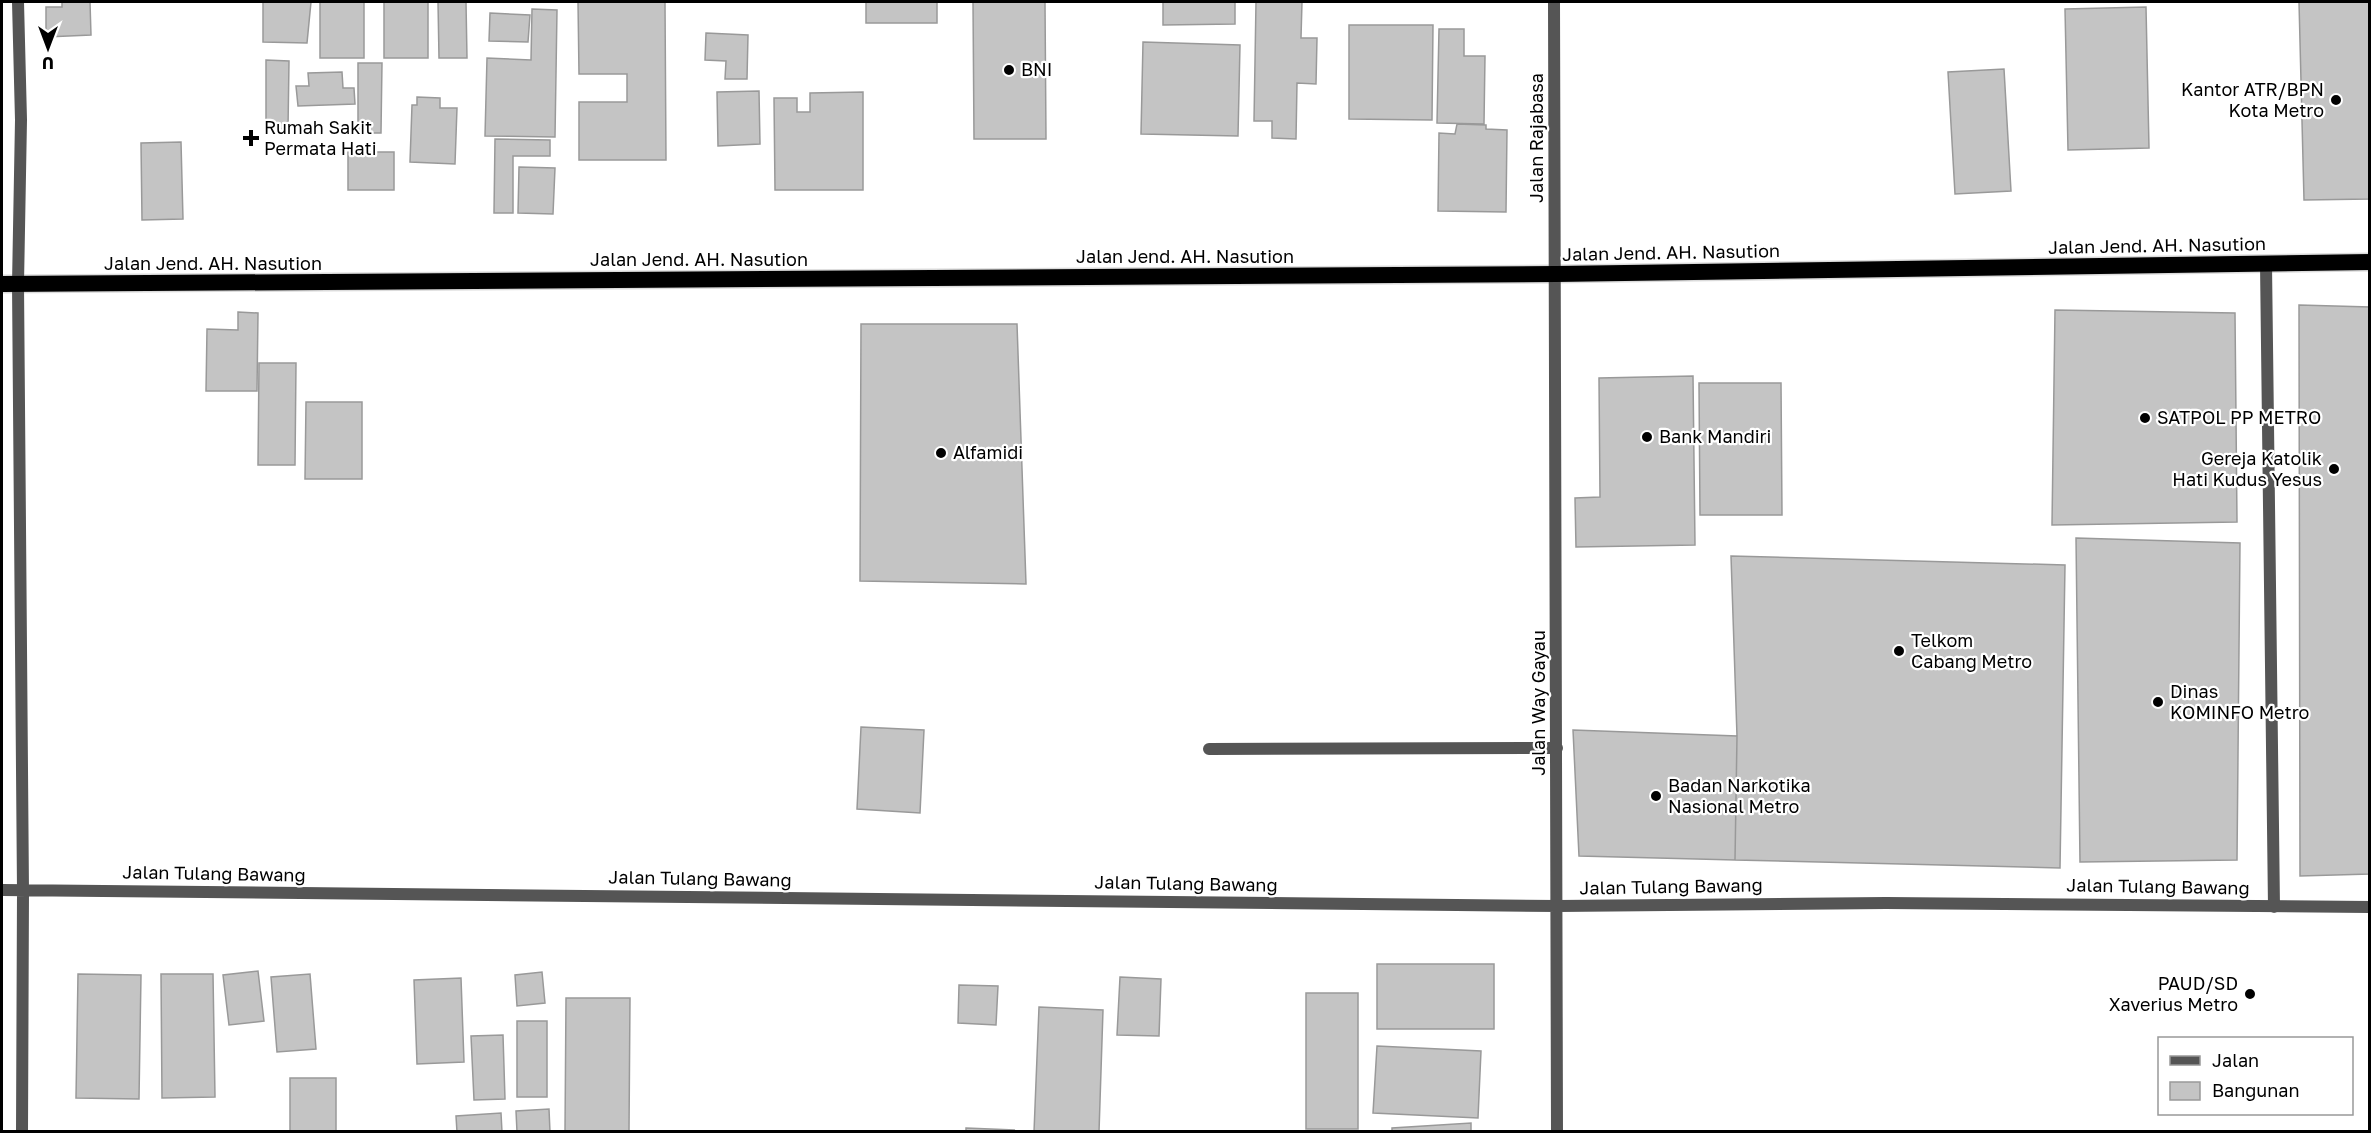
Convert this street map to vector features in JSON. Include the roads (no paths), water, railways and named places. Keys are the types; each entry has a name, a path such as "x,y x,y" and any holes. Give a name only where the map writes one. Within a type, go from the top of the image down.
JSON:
{"highway":[{"name":"Jalan Jend. AH. Nasution","path":"10,284 1556,274 2370,262"}],"street":[{"path":"18,2 21,120 10,284 23,891 21,1131"},
{"name":"Jalan Rajabasa","path":"1554,2 1556,274"},
{"path":"2266,264 2274,907"},
{"name":"Jalan Way Gayau","path":"1556,274 1557,1131"},
{"path":"1209,749 1557,748"},
{"name":"Jalan Tulang Bawang","path":"2,890 1558,906 1921,903 2370,907"}],"place":[{"name":"BNI","path":"1009,70"},
{"name":"Kantor ATR/BPN Kota Metro","path":"2336,100"},
{"name":"Rumah Sakit Permata Hati","path":"251,138"},
{"name":"SATPOL PP METRO","path":"2145,418"},
{"name":"Bank Mandiri","path":"1647,437"},
{"name":"Alfamidi","path":"941,453"},
{"name":"Gereja Katolik Hati Kudus Yesus","path":"2334,469"},
{"name":"Telkom Cabang Metro","path":"1899,651"},
{"name":"Dinas KOMINFO Metro","path":"2158,702"},
{"name":"Badan Narkotika Nasional Metro","path":"1656,796"},
{"name":"PAUD/SD Xaverius Metro","path":"2250,994"}]}
